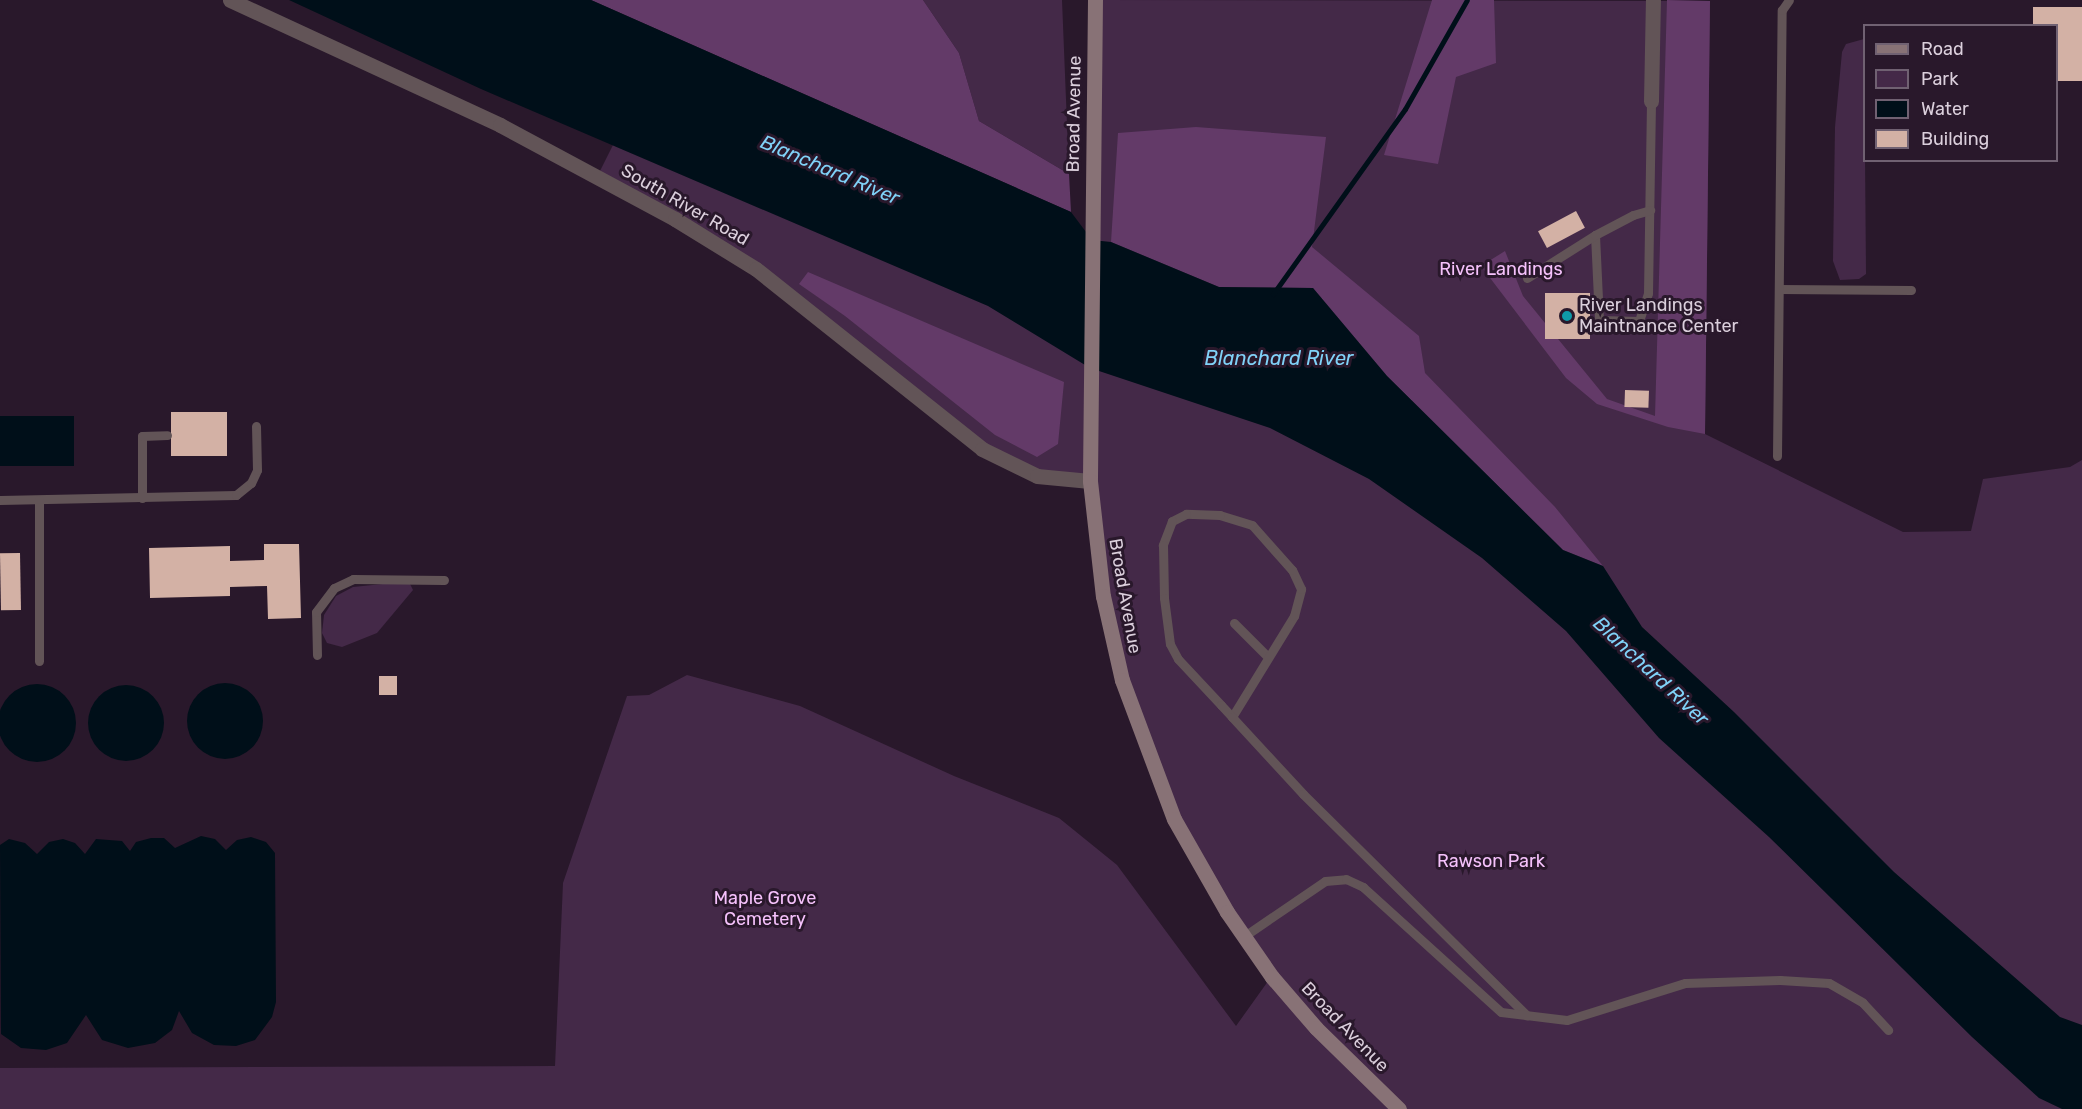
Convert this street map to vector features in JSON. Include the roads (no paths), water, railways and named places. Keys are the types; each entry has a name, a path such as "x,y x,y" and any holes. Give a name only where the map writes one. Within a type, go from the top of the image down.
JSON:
{"main road":[{"name":"Broad Avenue","path":"1095,0 1090,481 1103,596 1137,727 1174,819 1243,937 1316,1028 1399,1109"}],"street":[{"name":"South River Road","path":"230,0 500,125 675,219 756,269 982,449 1038,476 1090,481"},
{"path":"1651,101 1653,0"}],"lane":[{"path":"1777,456 1782,10 1789,0"},
{"path":"1595,235 1599,320 1639,321 1648,293 1651,101"},
{"path":"1527,278 1595,235 1633,215 1650,210"},
{"path":"1779,289 1911,290"},
{"path":"0,500 236,495 251,483 257,470 256,426"},
{"path":"141,498 141,436 167,435"},
{"path":"39,500 39,661"},
{"path":"1232,717 1299,603 1300,589 1292,570 1252,525 1220,515 1186,514 1172,521 1163,545 1164,598 1170,644 1178,659 1303,794 1527,1016"},
{"path":"317,655 316,612 334,588 353,579 388,576 444,580"},
{"path":"1234,623 1267,656"},
{"path":"1243,937 1325,881 1346,879 1363,887 1501,1012 1567,1020 1685,983 1780,980 1828,983 1863,1003 1888,1030"}],"water":[{"name":"Blanchard River","path":"289,0 591,0 1071,212 1092,240 1111,242 1219,287 1313,288 1387,376 1563,550 1603,566 1642,627 1734,712 1894,872 2060,1017 2082,1025 2082,1109 2062,1109 2039,1098 1972,1037 1769,837 1659,738 1566,631 1482,558 1369,479 1270,428 1090,368 988,306 481,89"},
{"path":"0,416 74,416 74,466 0,466"},
{"path":"225,683 239,686 252,694 260,707 263,721 260,735 252,748 239,756 225,759 211,756 198,748 190,735 187,721 190,707 198,694 211,686"},
{"path":"29,685 45,685 59,691 69,701 75,715 75,731 69,745 59,755 45,761 29,761 15,755 5,745 -1,731 -1,715 5,701 15,691"},
{"path":"126,685 140,688 153,696 161,709 164,723 161,737 153,750 140,758 126,761 112,758 99,750 91,737 88,723 91,709 99,696 112,688"},
{"path":"201,836 215,839 226,850 237,840 251,837 266,842 275,853 276,1002 272,1017 255,1040 236,1046 214,1045 192,1033 179,1011 172,1030 155,1043 128,1048 102,1040 86,1015 67,1043 46,1050 21,1048 1,1034 0,845 9,839 25,843 37,854 49,842 63,839 75,843 85,854 96,839 122,841 130,851 136,842 151,838 164,838 175,848"}],"waterway":[{"path":"1273,294 1405,109 1467,0"}],"place":[{"name":"River Landings Maintnance Center","path":"1567,316"}],"park label":[{"name":"River Landings","path":"1501,269"},
{"name":"Rawson Park","path":"1491,861"},
{"name":"Maple Grove Cemetery","path":"765,909"}]}
